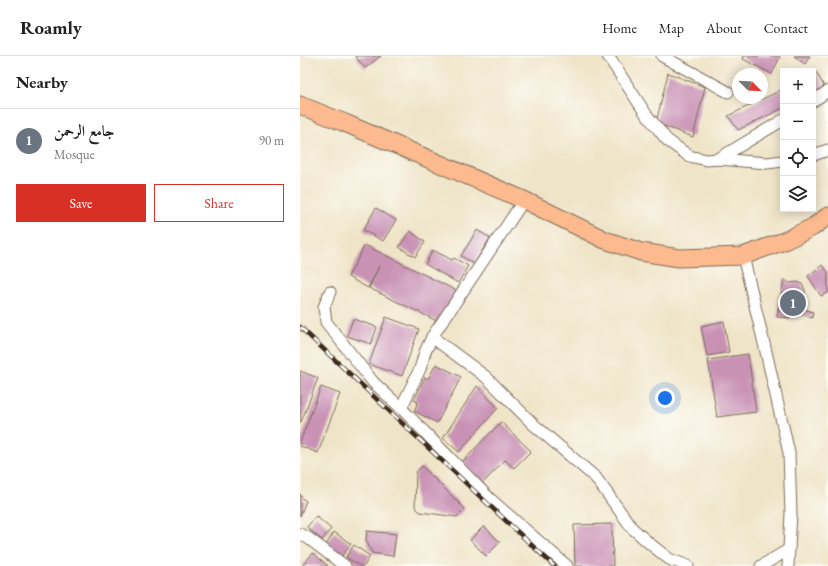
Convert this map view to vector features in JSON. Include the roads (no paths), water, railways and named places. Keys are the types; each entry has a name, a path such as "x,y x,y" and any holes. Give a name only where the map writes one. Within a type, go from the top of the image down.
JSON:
{"main road":[{"path":"300,106 345,123 524,200 605,240 641,252 679,258 743,256 784,241 813,227 828,216"}],"street":[{"path":"608,56 646,114 667,140 689,156 707,160 718,159 767,163 780,161"},
{"path":"662,56 728,92"},
{"path":"816,99 828,91"},
{"path":"718,159 780,122"},
{"path":"816,154 828,150"},
{"path":"401,408 420,369 425,352 432,337 524,200"},
{"path":"743,256 766,348 789,452 791,514 788,566"},
{"path":"330,292 324,307 326,322 373,382 401,408 490,499 567,566"},
{"path":"432,337 486,377 533,424 596,478 632,528 669,559 688,566"},
{"path":"300,534 308,538 345,566"},
{"path":"761,566 788,550"}],"railway":[{"path":"300,327 554,566"}],"place":[{"name":"جامع الرحمن","path":"793,303"}]}
